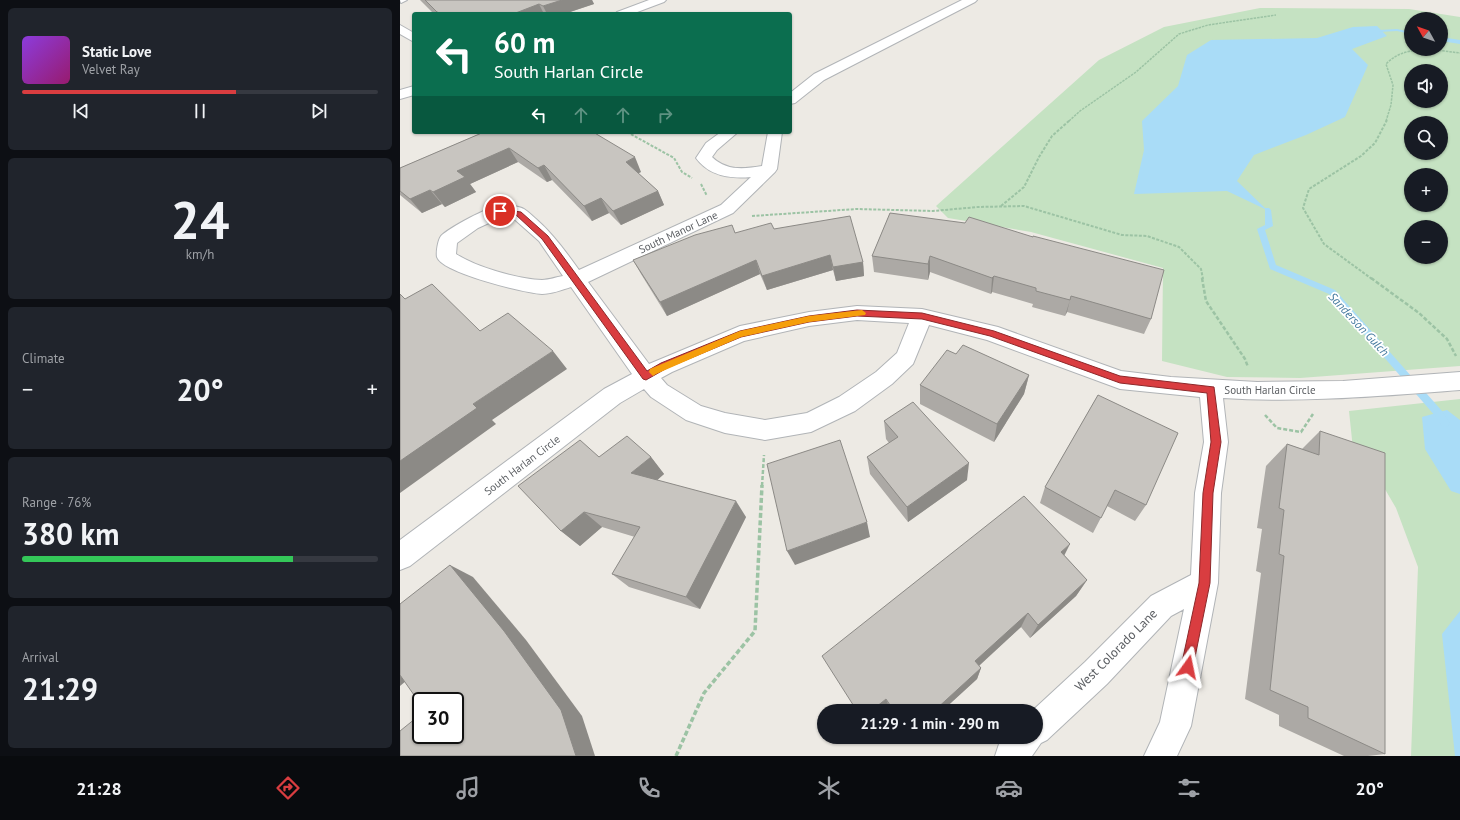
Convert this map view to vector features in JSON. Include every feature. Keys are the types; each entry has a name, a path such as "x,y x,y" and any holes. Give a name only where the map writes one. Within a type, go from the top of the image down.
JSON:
{"street":[{"path":"627,12 660,0"},
{"path":"792,98 819,77 971,0"},
{"path":"400,29 412,37"},
{"path":"400,95 412,91"},
{"path":"728,134 715,143 704,158 709,164 736,174 769,169 775,134"},
{"name":"South Manor Lane","path":"575,280 545,238 518,213 500,211 472,224 448,240 446,256 461,266 518,284 543,287 575,280 727,209 769,169"},
{"path":"575,280 646,376 659,391 694,412 725,423 765,430 811,422 847,404 884,378 905,358 922,316"},
{"name":"South Harlan Circle","path":"400,557 612,396 646,376 664,366 740,334 809,319 857,313 922,316 991,333 1120,380 1211,390 1257,392 1342,390 1460,381"},
{"path":"1160,756 1175,726 1204,583 1208,493 1216,442 1211,390"},
{"name":"West Colorado Lane","path":"1043,722 1096,673 1161,606 1204,583"},
{"path":"1011,756 1021,744"}],"path":[{"path":"1001,206 1024,187 1038,157 1052,136 1080,111 1136,72 1179,34 1208,26 1276,15"},
{"path":"1457,357 1447,339 1419,313 1324,244 1303,208 1310,190 1361,156 1375,143 1386,122 1391,105 1393,85 1386,64 1398,54 1416,50 1438,50 1460,53"},
{"path":"631,134 674,158 682,172 694,180"},
{"path":"701,184 708,197 727,209 744,216 857,209 933,211 978,207 1024,206 1122,235 1147,236 1179,247 1201,268 1206,301 1245,359 1257,392"},
{"path":"676,756 704,693 754,631 765,430"}],"green space":[{"path":"1260,8 1409,9 1428,12 1404,12 1404,56 1448,56 1448,15 1460,17 1460,366 1300,378 1227,377 1162,361 1163,268 1031,232 948,218 936,206 1099,60 1164,27"},
{"path":"1460,399 1460,756 1411,756 1418,567 1396,508 1372,467 1353,449 1349,411"}],"water":[{"path":"1377,26 1387,36 1352,49 1368,65 1345,117 1306,135 1254,155 1237,181 1267,210 1227,191 1134,194 1144,150 1142,121 1178,86 1187,55 1211,40 1317,38 1353,27"},
{"path":"1447,410 1460,420 1460,494 1451,491 1425,449 1422,417"},
{"path":"1460,611 1460,756 1455,756 1442,634"}],"building":[{"path":"425,0 562,0 543,6 539,4 518,12 437,12"},
{"path":"479,134 596,134 635,157 626,162 658,191 613,211 601,198 584,206 544,165 538,168 509,148 457,171 465,177 433,192 430,190 410,199 400,191 400,168"},
{"path":"890,213 965,223 969,217 1033,237 1164,270 1151,319 1071,296 1070,300 1036,291 1036,288 994,276 992,278 930,256 928,264 872,256"},
{"path":"850,216 863,262 833,267 830,255 762,276 756,260 660,302 633,260 695,235 732,225 735,233 771,223 774,229"},
{"path":"432,284 480,331 508,313 553,351 473,404 477,408 400,461 400,294 405,299"},
{"path":"963,345 1029,375 997,424 920,385 947,350 956,354"},
{"path":"1098,395 1178,433 1146,505 1115,490 1101,518 1045,487"},
{"path":"913,402 969,463 907,507 867,457 898,437 884,421"},
{"path":"1320,431 1385,453 1385,754 1308,718 1308,707 1270,690 1284,556 1279,554 1284,510 1279,508 1287,444 1319,455"},
{"path":"627,436 651,457 631,473 736,501 686,597 612,574 640,527 584,512 561,531 518,486 580,440 599,457"},
{"path":"840,440 867,522 787,551 767,464"},
{"path":"1024,496 1070,544 1061,552 1087,580 1038,625 1028,613 975,661 981,668 942,704 889,704 886,699 880,704 853,704 822,656"},
{"path":"450,565 504,631 561,710 576,756 400,756 400,731 412,721 412,744 464,744 464,692 412,692 400,675 400,604"}],"waterway":[{"name":"Sanderson Gulch","path":"1379,31 1397,30 1404,32"},
{"name":"Sanderson Gulch","path":"1448,40 1460,42"},
{"name":"Sanderson Gulch","path":"1267,210 1269,226 1261,229 1273,267 1332,292 1439,414 1445,423"}],"slow traffic":[{"path":"653,372 740,334 809,319 862,313"}],"route":[{"path":"500,211 518,213 545,238 646,376 664,366 740,334 809,319 857,313 922,316 991,333 1120,380 1211,390 1216,442 1208,493 1204,583 1188,667"}]}
